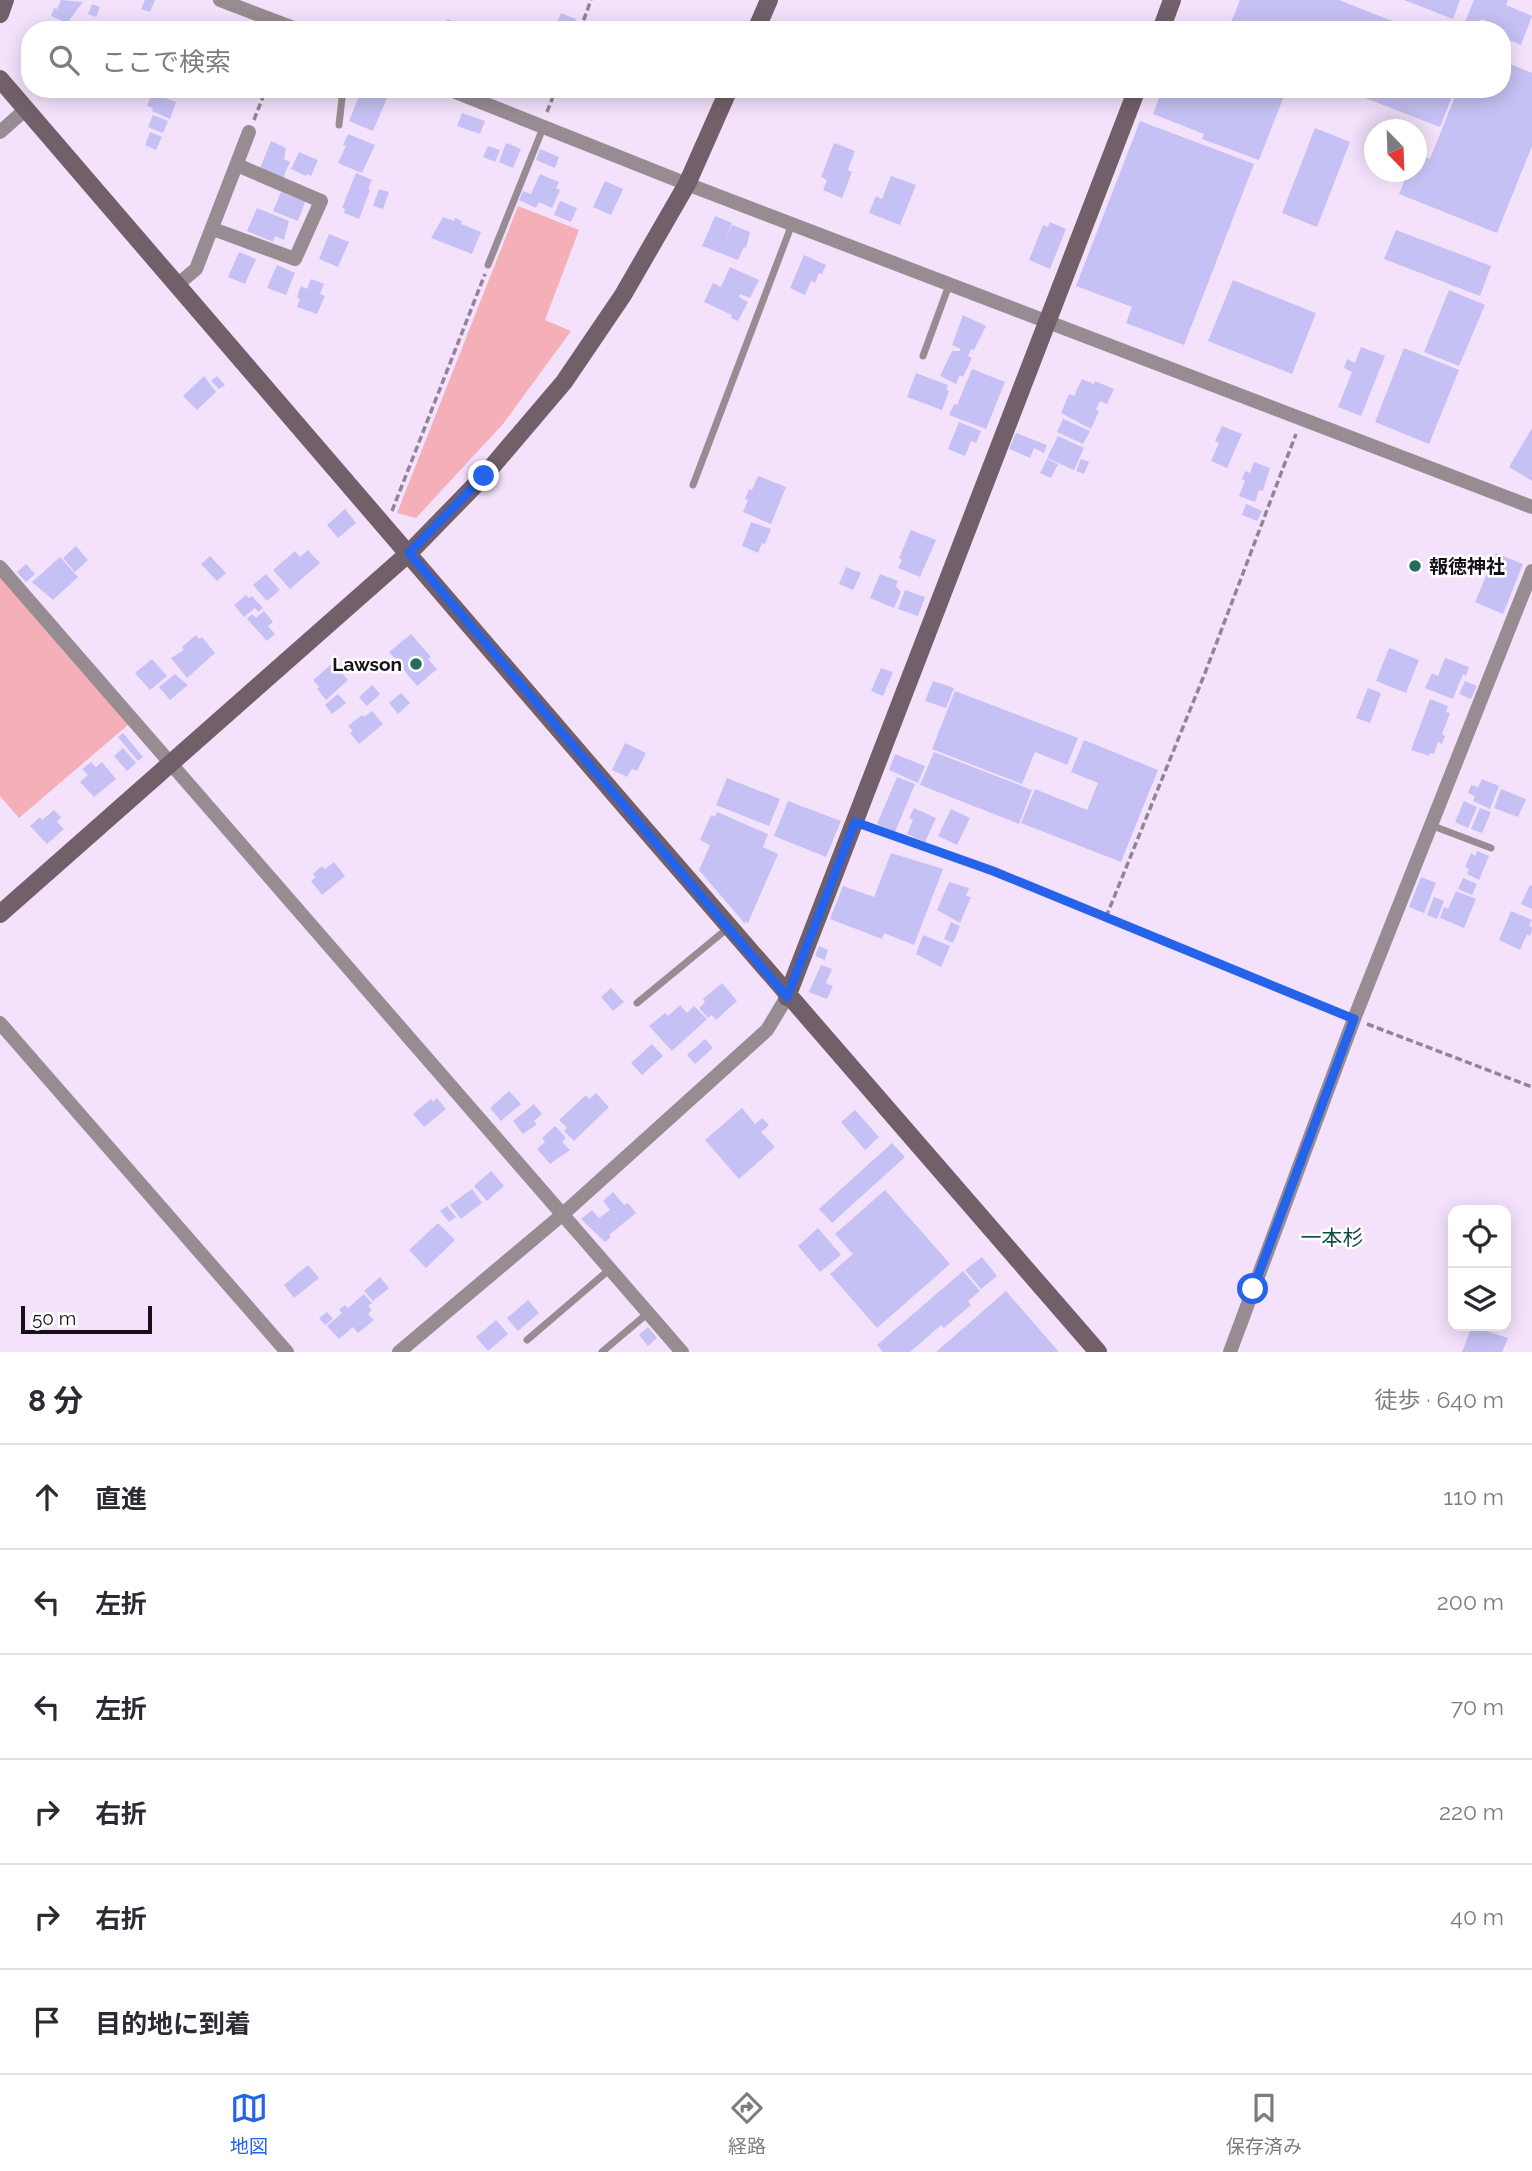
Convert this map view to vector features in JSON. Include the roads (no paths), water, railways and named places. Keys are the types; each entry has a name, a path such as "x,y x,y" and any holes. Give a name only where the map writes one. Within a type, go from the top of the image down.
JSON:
{"street":[{"path":"0,14 5,0"},
{"path":"220,0 275,21"},
{"path":"760,21 769,0"},
{"path":"1164,21 1172,0"},
{"path":"0,79 787,997 1098,1352"},
{"path":"469,98 1046,323 1532,507"},
{"path":"0,914 409,553 484,476 564,382 623,295 687,184 725,98"},
{"path":"399,1352 563,1214 767,1030 787,997 1134,98"},
{"path":"0,132 26,109"},
{"path":"177,285 196,270 249,132"},
{"path":"213,229 295,259 321,201 237,165"},
{"path":"0,567 682,1352"},
{"path":"1230,1352 1354,1019 1433,826 1532,571"},
{"path":"0,1023 287,1352"}],"lane":[{"path":"339,125 342,98"},
{"path":"488,265 542,128"},
{"path":"693,485 793,223"},
{"path":"923,356 949,285"},
{"path":"855,822 993,871"},
{"path":"1433,826 1491,848"},
{"path":"637,1003 728,928"},
{"path":"527,1340 610,1269"},
{"path":"602,1352 648,1313"}],"place":[{"name":"報徳神社","path":"1415,566"},
{"name":"Lawson","path":"416,664"}],"district":[{"name":"一本杉","path":"1332,1238"}]}
